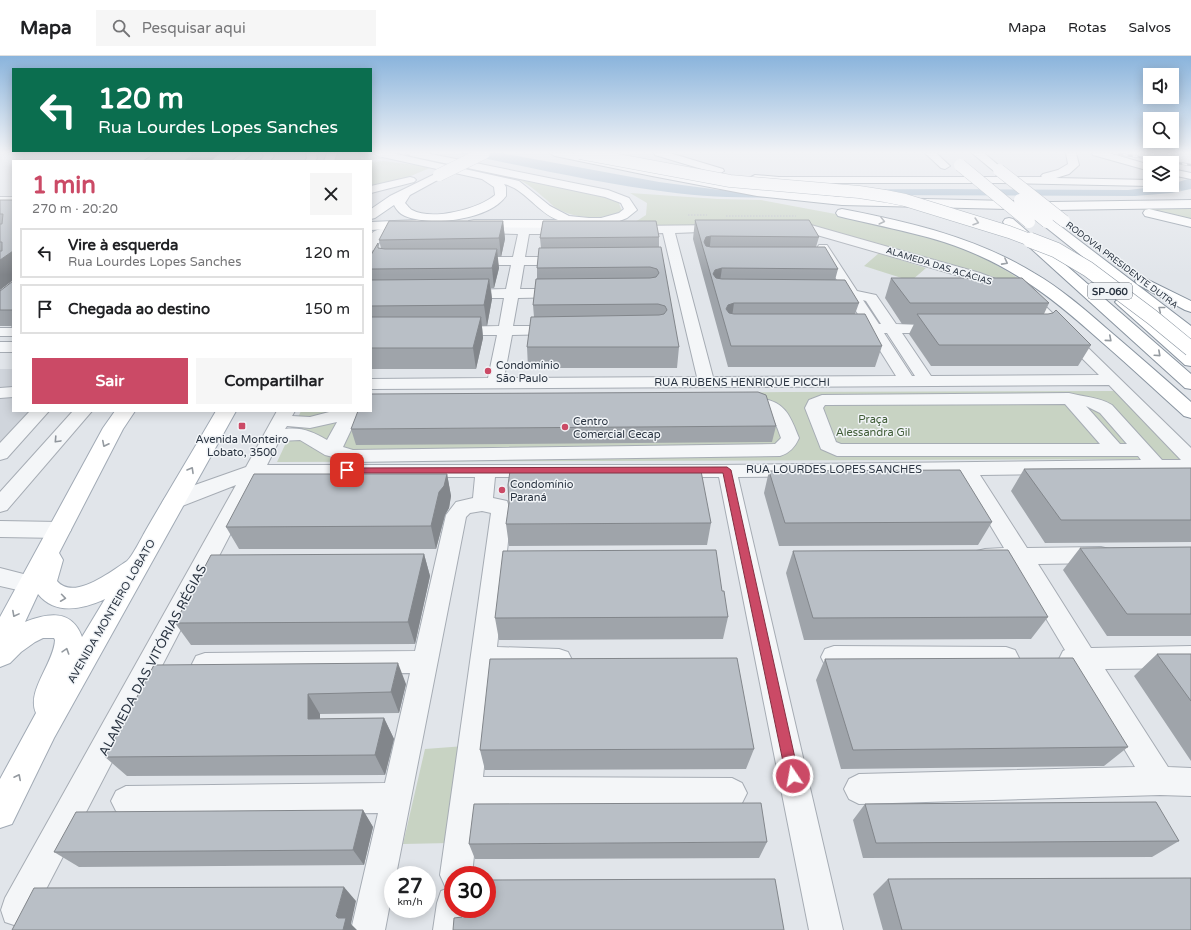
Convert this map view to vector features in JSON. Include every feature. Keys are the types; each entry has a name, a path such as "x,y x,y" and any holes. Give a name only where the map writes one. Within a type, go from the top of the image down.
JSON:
{"main road":[{"path":"372,199 382,194"},
{"path":"372,214 404,194"},
{"path":"405,194 399,204 401,209 407,213 438,217 464,214 487,206 501,196 501,194"},
{"path":"529,194 546,210 554,215 567,219 598,222"},
{"path":"374,230 582,224 615,219 625,216 631,210 628,204 621,199 607,194"},
{"path":"750,194 872,218 949,238 1001,260 1030,276 1070,305 1191,412"},
{"path":"774,194 878,203 1052,206 1191,204"},
{"path":"871,194 905,200 1009,232 1056,250 1088,269 1152,317 1191,350"},
{"name":"SP-060","path":"976,194 1191,384"},
{"name":"RODOVIA PRESIDENTE DUTRA","path":"998,194 1191,361"},
{"name":"RODOVIA PRESIDENTE DUTRA","path":"1011,194 1191,334"},
{"name":"RODOVIA PRESIDENTE DUTRA","path":"1027,194 1191,317"},
{"path":"1052,206 1140,212 1191,223"},
{"path":"1142,281 1191,307"},
{"path":"0,643 113,428 124,412"},
{"name":"AVENIDA MONTEIRO LOBATO","path":"0,812 43,728 71,682 137,564 225,412"},
{"path":"60,530 44,583 48,591 56,597 77,599 88,596 113,583 137,564"},
{"path":"0,656 5,649 31,630 44,626 53,626 63,628 68,633 69,641 53,684 43,728"}],"street":[{"path":"0,200 12,200"},
{"path":"668,229 706,382"},
{"path":"468,230 732,229"},
{"name":"ALAMEDA DAS ACÁCIAS","path":"780,229 812,229 975,276 1017,292 1036,305 1114,380 1191,459"},
{"path":"812,229 908,382"},
{"path":"372,241 374,230 428,230"},
{"path":"495,384 524,230"},
{"path":"457,262 518,260 580,261"},
{"path":"817,261 832,261"},
{"path":"450,294 573,293"},
{"path":"814,294 853,294 871,298 927,382"},
{"path":"834,329 953,329"},
{"path":"442,331 574,330"},
{"path":"0,332 12,332"},
{"path":"0,347 12,347"},
{"name":"RUA RUBENS HENRIQUE PICCHI","path":"372,384 1114,380"},
{"path":"0,392 12,392"},
{"path":"1143,450 837,450 828,445 814,408 815,404 822,400 1069,398 1090,401 1100,405 1106,410 1143,450 1158,467"},
{"path":"1069,398 1115,450"},
{"path":"272,437 295,434 314,438 320,444 332,450 353,456 780,450 787,444 790,438 781,414 776,408 767,404 755,402 723,402"},
{"path":"0,454 39,412"},
{"path":"0,505 82,412"},
{"path":"285,415 301,424 322,422 347,412"},
{"path":"332,450 349,412"},
{"name":"ALAMEDA DAS VITÓRIAS RÉGIAS","path":"16,910 285,415"},
{"path":"314,438 322,422"},
{"name":"RUA LOURDES LOPES SANCHES","path":"172,504 185,496 254,471 727,470 1191,466"},
{"path":"966,468 1160,781"},
{"path":"482,504 486,470"},
{"path":"727,470 826,930"},
{"path":"368,930 425,662 435,562 456,515 463,507 494,504 500,506 501,509 507,560 483,658 457,866"},
{"path":"0,529 60,530"},
{"path":"965,557 1121,555"},
{"path":"0,577 31,584"},
{"path":"834,657 1084,659 1191,657"},
{"path":"483,658 579,660"},
{"path":"205,664 425,662"},
{"path":"860,789 1160,781 1191,782"},
{"path":"466,792 732,793"},
{"path":"126,801 396,798"},
{"path":"450,930 451,918"}],"path":[{"path":"668,229 680,218 694,214 709,215"},
{"path":"723,216 738,217 779,214 801,217"}],"shaded area":[{"path":"0,369 12,369 12,412 40,412 0,453"}],"green space":[{"path":"539,194 595,194 618,201 622,211 608,216 583,217 567,213 556,208"},
{"path":"631,194 761,200 889,224 936,238 979,255 1033,288 811,226 629,226 646,215 647,203"},
{"path":"1139,209 1191,209 1191,220"},
{"path":"879,253 926,268 911,281 864,266"},
{"name":"Praça Alessandra Gil","path":"1115,391 1181,459 277,462 301,412 372,412 372,398 787,392"},
{"path":"465,746 450,843 403,844 425,749"}],"water":[{"path":"681,194 1162,194 1135,196 853,195 835,197 772,198"}],"building":[{"path":"0,200 12,200 12,252 0,260 2,242 0,242 0,224 2,224 3,214 0,214"},
{"path":"695,220 809,220 819,237 711,236 706,237 704,242 706,246 711,247 825,247 838,269 722,268 715,270 713,274 716,278 722,279 845,280 859,303 734,303 728,305 726,309 729,313 734,314 865,314 882,346 731,346"},
{"path":"389,221 503,221 499,238 379,240"},
{"path":"543,221 656,221 659,237 540,238"},
{"path":"378,243 378,248 385,249 497,249 492,268 372,269 372,253"},
{"path":"661,247 679,347 527,347 531,317 659,315 664,314 667,310 665,306 658,304 533,305 536,279 650,278 656,277 659,273 657,269 650,267 537,268 539,248"},
{"path":"891,278 1022,278 1049,303 910,303"},
{"path":"489,279 484,305 372,306 372,280"},
{"path":"12,282 12,310 0,310 0,291"},
{"path":"1056,310 1091,345 939,345 917,314 1048,314 1053,313"},
{"path":"372,317 481,317 473,348 372,348"},
{"path":"758,392 766,395 776,426 351,429 358,412 372,412 372,394"},
{"path":"1191,468 1191,520 1061,520 1024,469"},
{"path":"960,470 992,522 785,523 769,471"},
{"path":"510,471 701,471 711,523 506,524 509,503 508,485"},
{"path":"254,474 447,474 444,486 439,492 431,526 226,527"},
{"path":"1191,547 1191,614 1127,614 1080,548"},
{"path":"716,550 722,591 724,591 728,617 495,618 503,551"},
{"path":"1008,550 1048,617 813,618 793,551"},
{"path":"424,554 408,622 175,623 211,555"},
{"path":"1157,654 1191,654 1191,701"},
{"path":"737,658 754,749 480,750 490,659"},
{"path":"1073,658 1128,747 853,750 825,659"},
{"path":"398,663 391,692 308,694 308,719 384,718 375,755 105,757 154,665"},
{"path":"1156,802 1179,841 876,843 865,804"},
{"path":"761,803 767,842 469,844 474,804"},
{"path":"363,810 353,850 54,852 76,812"},
{"path":"1191,878 1191,930 902,930 888,879"},
{"path":"775,879 784,930 453,930 454,918 496,918 496,880"},
{"path":"344,887 336,916 338,918 346,918 343,930 12,930 34,888"}],"place":[{"name":"Condomínio São Paulo","path":"488,371"},
{"name":"Avenida Monteiro Lobato, 3500","path":"242,426"},
{"name":"Centro Comercial Cecap","path":"565,427"},
{"name":"Condomínio Paraná","path":"502,490"}],"route":[{"path":"347,470 727,470 793,776"}]}
